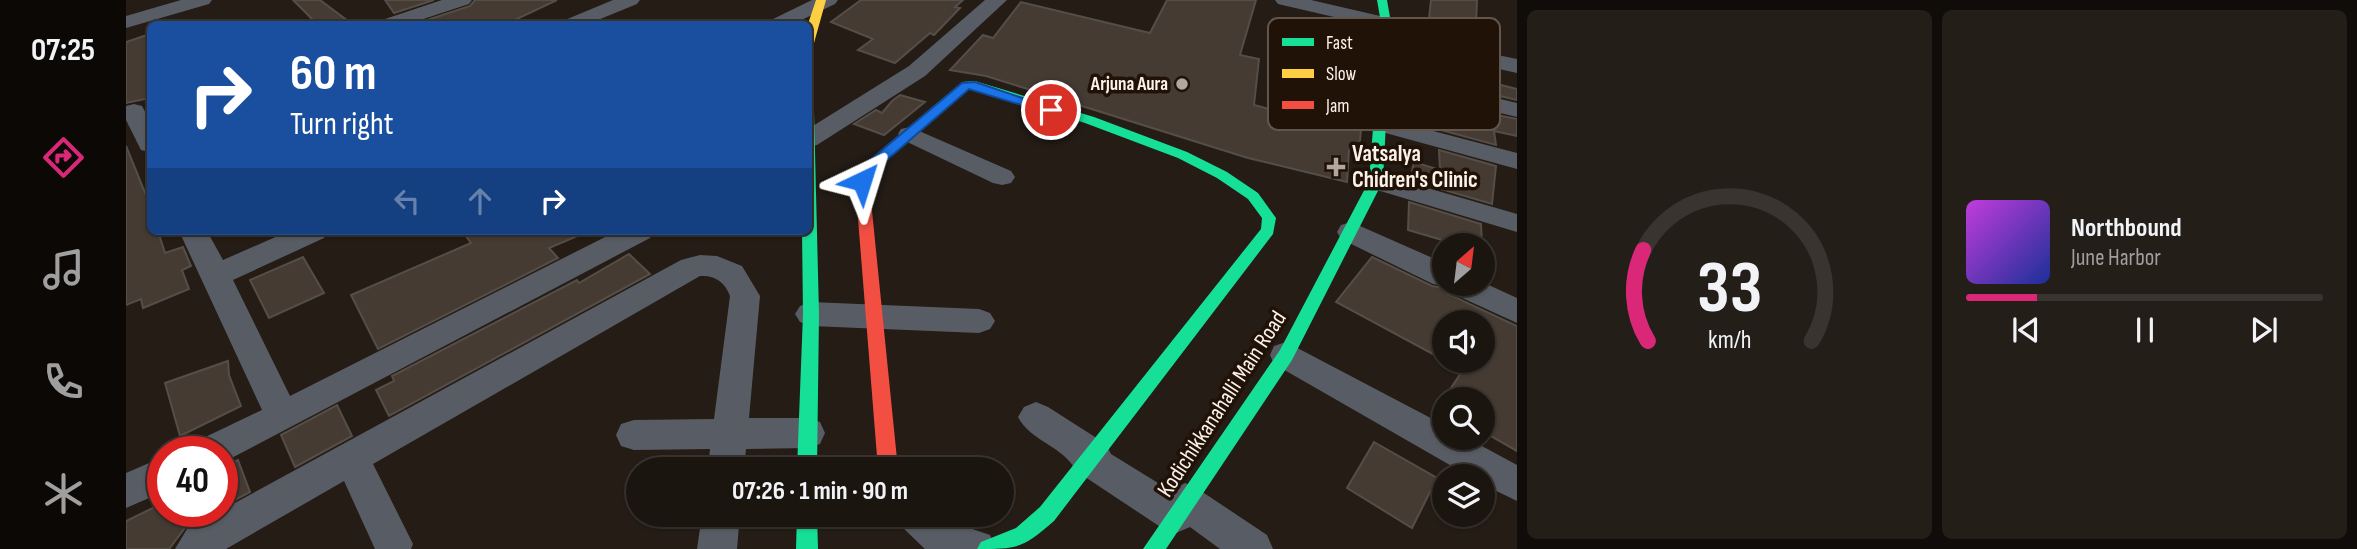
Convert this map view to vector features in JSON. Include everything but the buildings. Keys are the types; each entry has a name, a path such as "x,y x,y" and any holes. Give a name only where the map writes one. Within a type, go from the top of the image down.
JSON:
{"street":[{"path":"126,22 159,5 202,0"},
{"path":"399,21 462,0"},
{"path":"583,0 606,10"},
{"path":"579,21 630,0"},
{"path":"812,138 917,71 997,0"},
{"path":"1285,0 1346,18"},
{"name":"Kodichikkanahalli Main Road","path":"1382,0 1384,18"},
{"path":"783,21 818,2"},
{"path":"812,27 818,2"},
{"path":"1500,61 1517,66"},
{"path":"887,457 862,181 868,169 966,85 975,85 1178,152 1240,184 1260,202 1269,216 1268,230 1047,514 1023,535 988,549"},
{"path":"137,110 147,137"},
{"name":"Kodichikkanahalli Main Road","path":"1154,549 1286,355 1376,181 1380,130"},
{"path":"1402,130 1517,161"},
{"path":"910,134 1002,177"},
{"path":"1376,181 1517,223"},
{"path":"1351,232 1432,270"},
{"path":"195,235 282,417"},
{"path":"216,275 305,235"},
{"path":"238,438 632,235"},
{"path":"807,457 810,235"},
{"path":"195,549 201,542 691,267 706,263 718,265 742,283 745,296 728,452"},
{"path":"1485,296 1517,311"},
{"path":"811,314 979,321"},
{"path":"1286,355 1517,484"},
{"path":"1036,417 1091,457 1253,549"},
{"path":"634,435 728,452 807,433"},
{"path":"351,458 393,544"},
{"path":"126,491 147,481"},
{"path":"717,549 720,527"},
{"path":"807,527 807,549"},
{"path":"930,527 940,537 976,549"}],"traffic: fast":[{"path":"1382,0 1385,18"},
{"path":"948,100 966,85 975,85 1137,136 1222,175 1253,196 1269,218 1268,230 1047,514 1023,535 988,549"},
{"path":"1154,549 1286,355 1376,181 1379,130"},
{"path":"807,457 810,235"},
{"path":"807,527 807,549"}],"traffic: slow":[{"path":"812,30 821,0"}],"traffic: jam":[{"path":"887,457 862,181 868,169 948,100"}],"place":[{"name":"Arjuna Aura","path":"1182,84"},
{"name":"Vatsalya Chidren's Clinic","path":"1336,167"}],"route":[{"path":"862,181 868,169 966,85 975,85 1051,110"}]}
